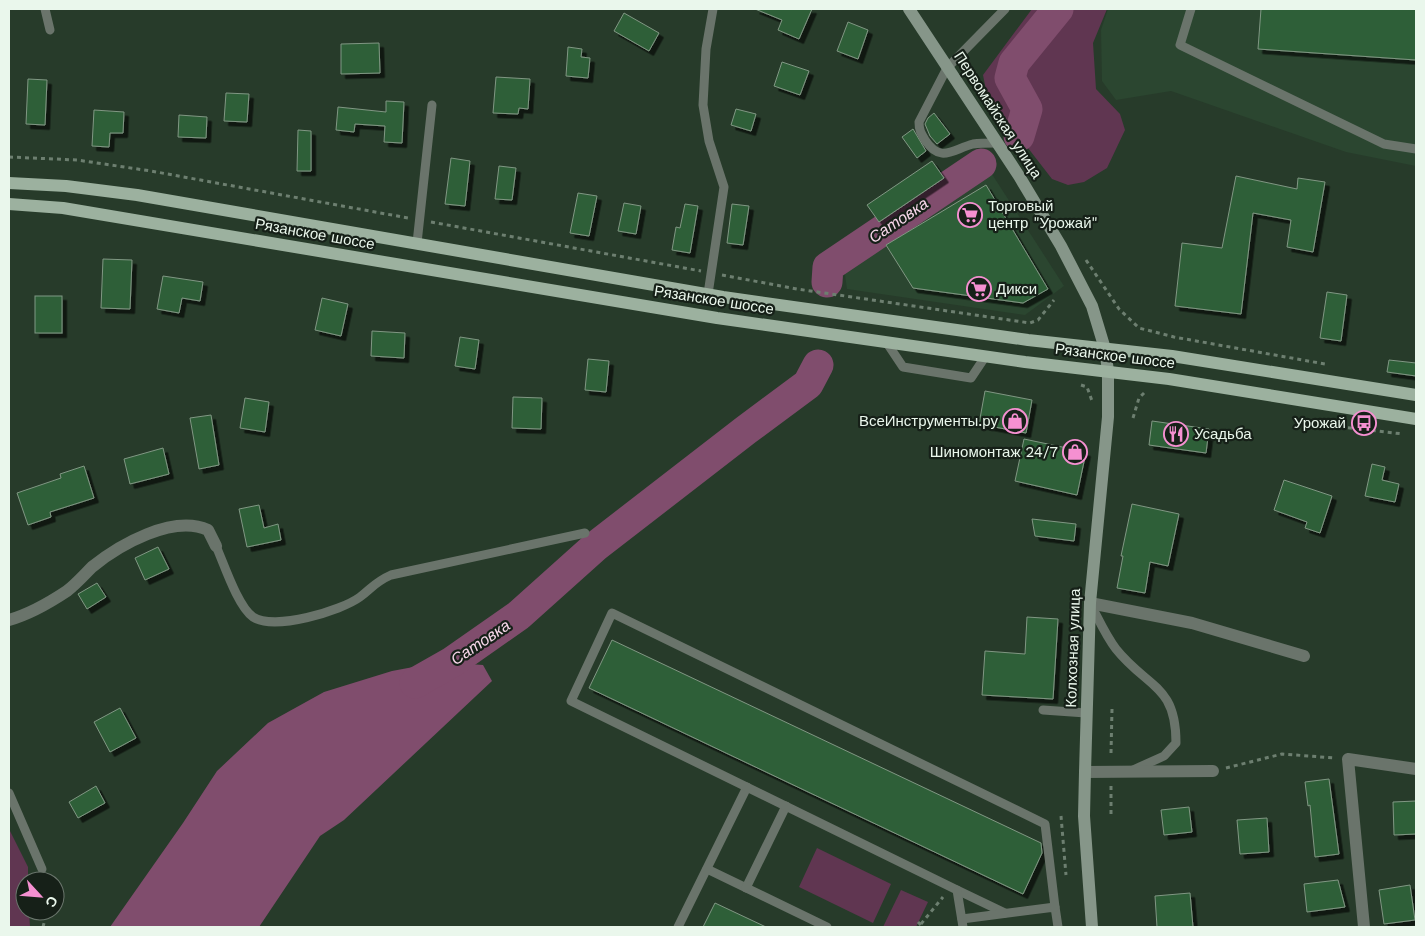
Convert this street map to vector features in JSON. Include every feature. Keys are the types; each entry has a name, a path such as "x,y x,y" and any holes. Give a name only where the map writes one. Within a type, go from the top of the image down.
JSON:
{"main road":[{"name":"Первомайская улица","path":"909,9 997,143 1056,239 1088,297 1100,328 1108,371"},
{"name":"Рязанское шоссе","path":"9,183 66,186 137,195 708,294 882,321 1105,350 1172,356 1416,394"},
{"name":"Рязанское шоссе","path":"9,204 63,208 717,318 985,356 1169,378 1416,420"},
{"name":"Колхозная улица","path":"1092,927 1084,816 1086,713 1090,603 1108,416 1108,371"}],"street":[{"path":"9,620 47,604 69,590 107,556 135,539 164,529 196,524 208,530 216,546"},
{"path":"1090,603 1192,623 1304,656"},
{"path":"1364,927 1348,759 1416,769"},
{"path":"1085,772 1132,770 1213,771"}],"lane":[{"path":"45,9 50,30"},
{"path":"708,294 724,187 709,141 703,105 706,50 713,9"},
{"path":"997,143 975,144 953,153 942,154 930,146 919,129 919,122 938,90 947,68 1005,9"},
{"path":"1192,9 1180,45 1384,144 1416,149"},
{"path":"416,243 432,105"},
{"path":"887,342 903,367 971,378 985,356"},
{"path":"216,546 244,607 254,618 272,623 310,618 359,598 375,582 391,575 585,533"},
{"path":"1090,603 1117,650 1169,701 1174,714 1176,743 1164,756 1132,770"},
{"path":"1005,913 571,701 612,614 1045,824 1058,927"},
{"path":"1043,710 1086,713"},
{"path":"678,927 747,787"},
{"path":"9,793 42,869"},
{"path":"746,888 786,806"},
{"path":"707,869 826,927"},
{"path":"954,888 962,923 1005,913 1055,906"}],"path":[{"path":"9,157 77,160 151,171 797,289 1030,323 1038,320 1054,300"},
{"path":"1119,309 1139,328 1148,332 1335,366"},
{"path":"1074,383 1087,387 1092,398 1092,407"},
{"path":"1133,418 1139,398 1154,388"},
{"path":"1111,753 1112,709"},
{"path":"1213,771 1282,754 1348,759"},
{"path":"1111,781 1111,816"},
{"path":"1061,816 1066,881"},
{"path":"921,924 954,888"}],"shaded area":[{"path":"1032,9 1107,9 1093,43 1096,89 1120,114 1125,130 1107,168 1084,182 1068,185 1052,179 987,95 983,75"},
{"path":"1108,9 1416,9 1416,166 1346,152 1171,91 1116,100 1102,81 1101,30"},
{"name":"Торговый центр \"Урожай\"","path":"988,168 1064,286 1025,315 847,289 844,268"},
{"path":"440,662 483,665 492,681 344,820 320,836 259,927 110,927 217,771 268,723 324,692 392,671"},
{"path":"9,829 28,867 28,871 15,871 15,921 30,921 30,927 9,927"},
{"path":"817,848 891,884 873,923 799,887"},
{"path":"901,890 928,902 916,927 883,927"}],"building":[{"path":"755,9 812,9 799,39 778,30 782,20"},
{"path":"1261,9 1416,9 1416,60 1258,49"},
{"path":"624,13 659,33 649,51 614,31"},
{"path":"848,22 868,30 858,59 837,51"},
{"path":"379,43 380,73 341,74 341,44"},
{"path":"568,47 582,49 581,57 590,58 588,78 566,76"},
{"path":"782,62 809,71 800,95 774,86"},
{"path":"496,77 530,79 528,109 519,108 518,114 493,113"},
{"path":"28,79 47,80 45,125 26,124"},
{"path":"226,93 249,94 247,122 224,121"},
{"path":"386,101 404,102 402,143 384,142 385,126 355,124 354,132 336,130 338,107 386,112"},
{"path":"736,109 756,114 751,131 731,125"},
{"path":"94,110 124,112 123,133 110,133 109,147 92,146"},
{"path":"934,113 950,134 937,144 930,136 925,124"},
{"path":"179,115 207,117 206,138 178,137"},
{"path":"913,129 926,151 917,158 902,137"},
{"path":"298,130 311,131 311,171 297,171"},
{"path":"451,158 470,161 465,206 445,204"},
{"path":"932,161 944,178 879,222 867,205"},
{"path":"499,166 516,168 512,200 495,199"},
{"path":"1236,176 1297,189 1298,178 1325,182 1313,252 1287,247 1291,220 1253,213 1241,314 1175,306 1182,243 1222,248"},
{"name":"Торговый центр \"Урожай\"","path":"986,185 1048,289 1023,303 913,288 886,245"},
{"path":"578,193 597,196 589,236 570,233"},
{"path":"624,203 641,206 636,234 618,231"},
{"path":"685,204 698,206 690,253 672,250 676,227 680,228"},
{"path":"732,204 749,206 743,245 727,243"},
{"path":"103,259 132,260 130,309 101,308"},
{"path":"163,276 203,282 200,301 182,298 179,313 157,309"},
{"path":"1327,292 1347,295 1341,341 1320,338"},
{"path":"35,296 62,296 62,333 35,333"},
{"path":"322,298 348,304 341,336 315,330"},
{"path":"372,331 405,333 404,358 371,356"},
{"path":"460,337 479,340 475,369 455,366"},
{"path":"588,359 609,361 606,392 585,390"},
{"path":"1389,360 1416,363 1416,376 1387,372"},
{"path":"985,391 1032,400 1026,433 979,424"},
{"path":"513,397 542,398 541,429 512,428"},
{"path":"245,398 269,402 265,432 240,428"},
{"path":"211,415 219,465 199,469 190,418"},
{"path":"1152,421 1209,429 1206,453 1149,445"},
{"path":"1024,439 1086,452 1077,495 1015,481"},
{"path":"163,448 169,474 130,484 124,459"},
{"path":"1372,464 1385,467 1382,480 1399,484 1395,502 1365,496"},
{"path":"84,466 94,498 50,512 51,517 28,525 17,493 61,478 60,474"},
{"path":"1284,480 1332,496 1320,533 1305,528 1307,522 1274,510"},
{"path":"1132,504 1179,514 1168,566 1150,562 1145,593 1117,588 1123,556 1121,556"},
{"path":"259,505 264,528 278,524 281,540 247,547 239,509"},
{"path":"1032,519 1076,524 1074,541 1035,536"},
{"path":"158,547 169,569 145,580 135,558"},
{"path":"97,583 106,597 87,609 78,594"},
{"path":"1027,617 1058,619 1053,699 982,695 985,651 1025,654"},
{"path":"612,640 1041,843 1042,853 1023,894 589,688"},
{"path":"120,708 136,738 110,752 94,722"},
{"path":"1329,779 1339,854 1315,857 1310,805 1308,806 1305,782"},
{"path":"96,786 105,803 78,818 69,802"},
{"path":"1416,801 1416,834 1394,835 1393,802"},
{"path":"1189,807 1192,832 1164,835 1161,810"},
{"path":"1267,818 1269,852 1240,854 1237,820"},
{"path":"1338,880 1345,907 1307,912 1304,884"},
{"path":"1410,885 1415,920 1384,924 1379,890"},
{"path":"1190,893 1193,927 1157,927 1155,896"},
{"path":"715,903 766,927 703,927"}],"waterway":[{"name":"Сатовка","path":"1019,136 1027,109 1010,78 1014,63 1058,9"},
{"name":"Сатовка","path":"827,282 828,267 981,164"},
{"name":"Сатовка","path":"415,683 452,662 519,615 596,546 808,384 818,365"}],"place":[{"name":"Торговый центр \"Урожай\"","path":"970,215"},
{"name":"Дикси","path":"979,289"},
{"name":"ВсеИнструменты.ру","path":"1015,421"},
{"name":"Урожай","path":"1364,423"},
{"name":"Усадьба","path":"1176,434"},
{"name":"Шиномонтаж 24/7","path":"1075,452"}]}
